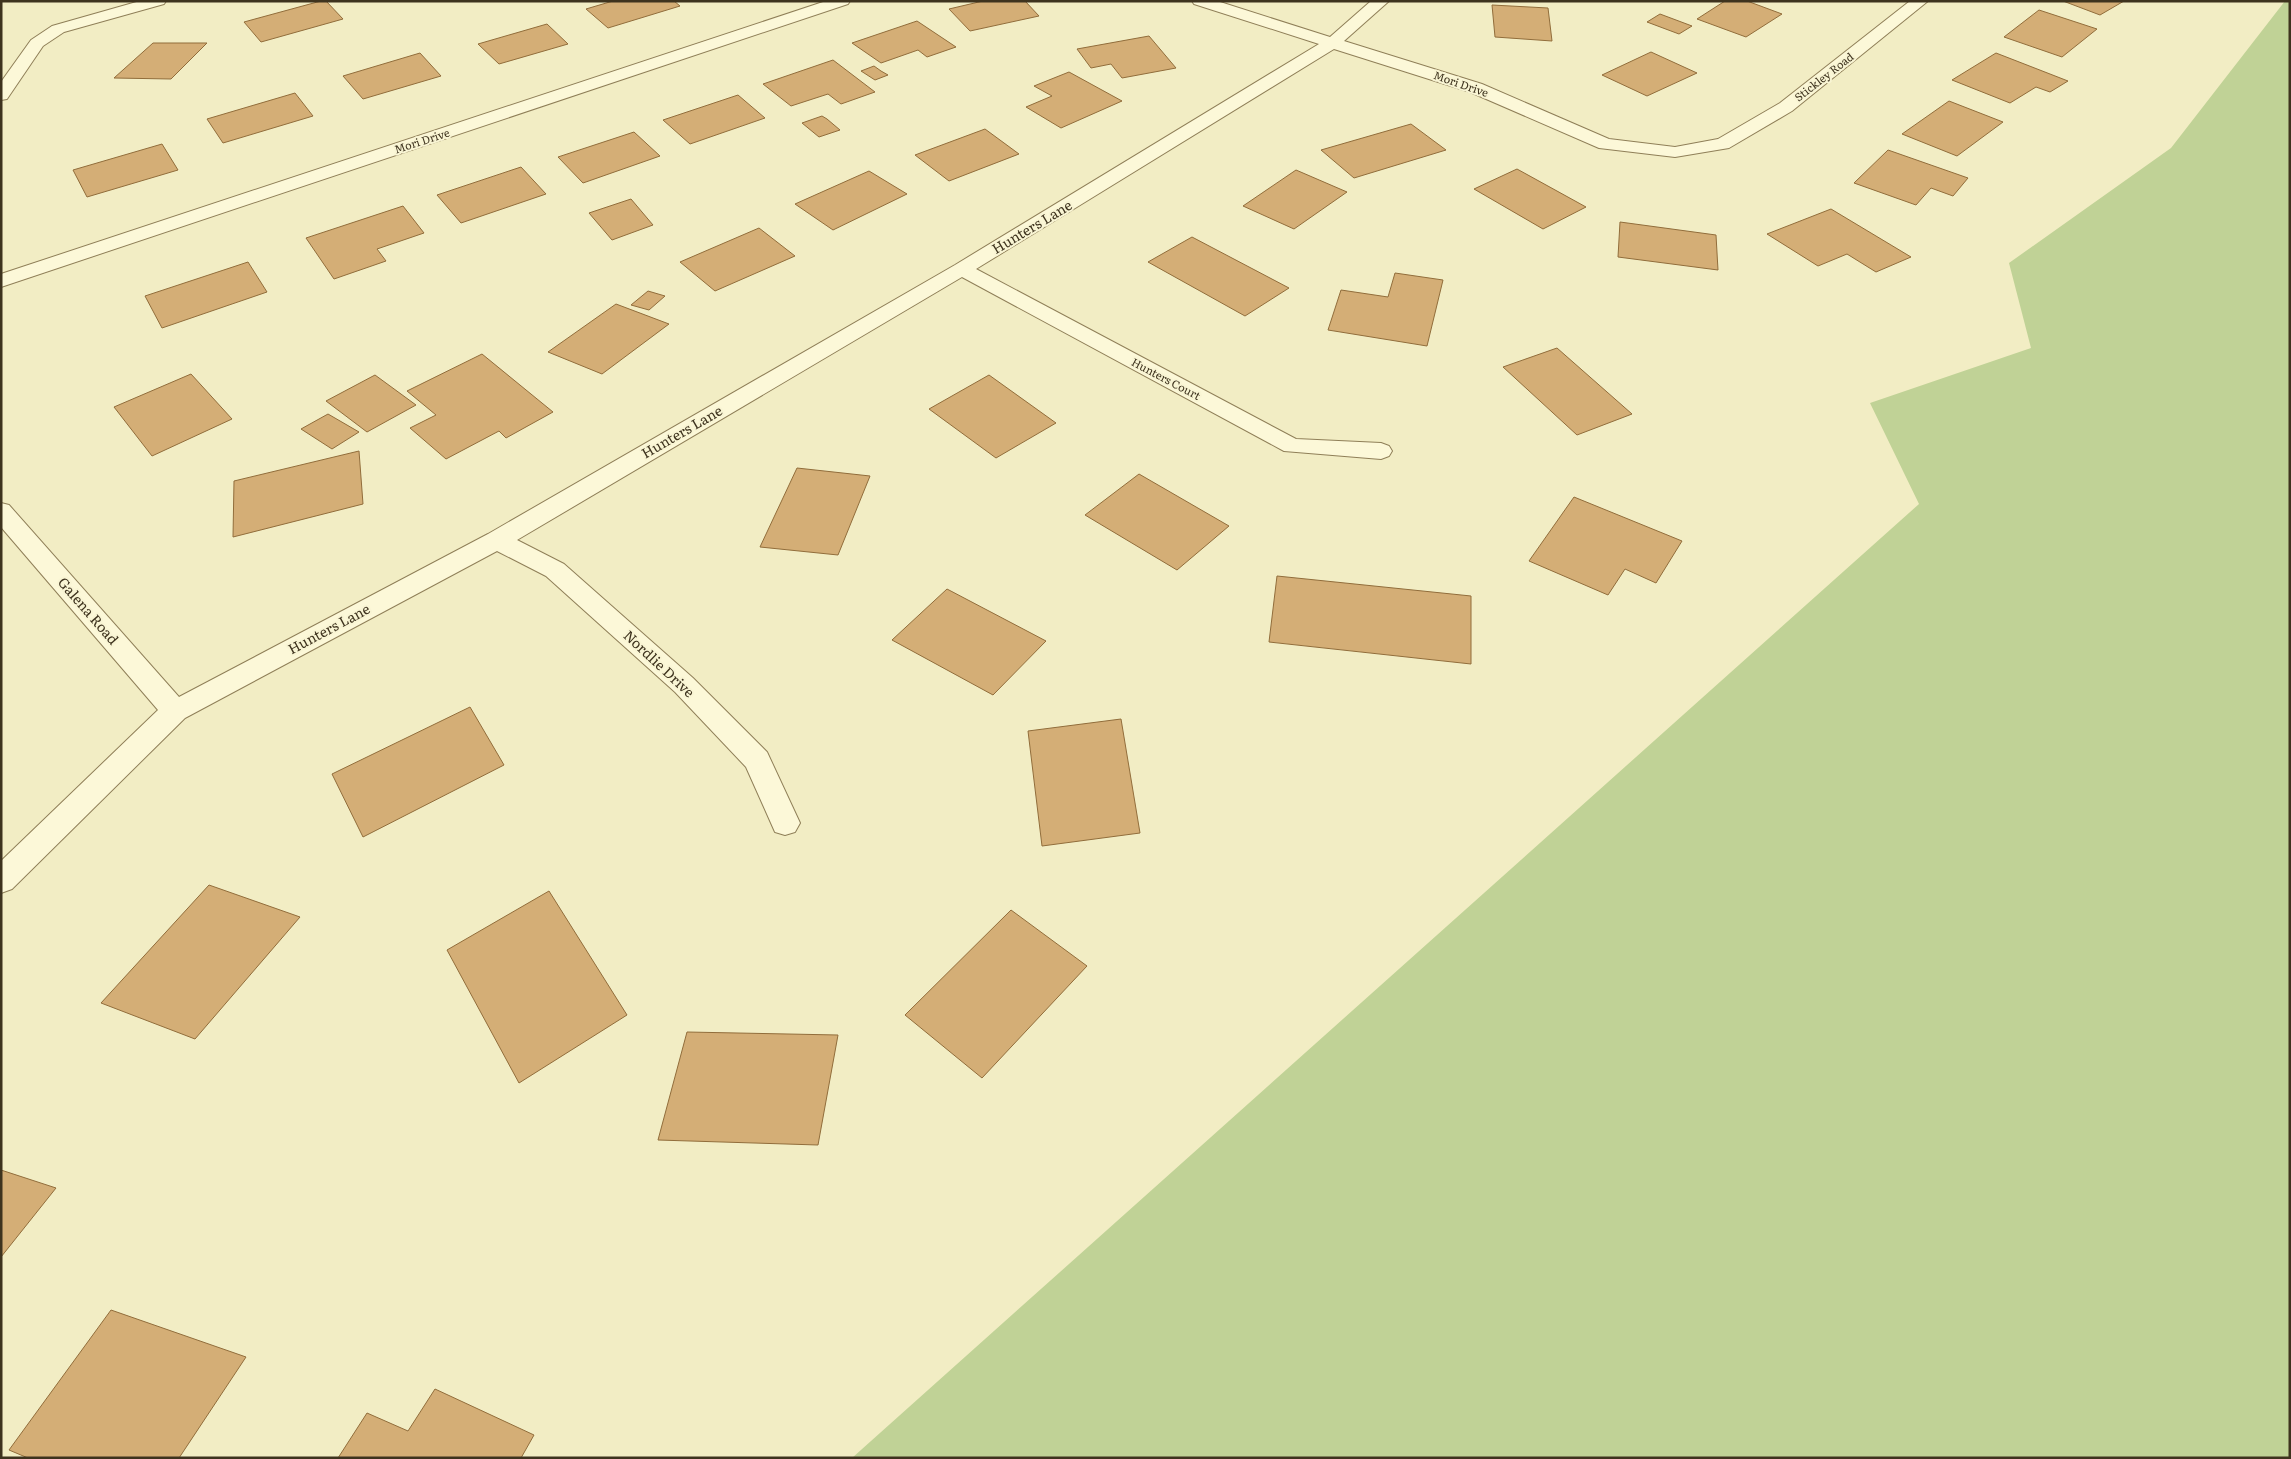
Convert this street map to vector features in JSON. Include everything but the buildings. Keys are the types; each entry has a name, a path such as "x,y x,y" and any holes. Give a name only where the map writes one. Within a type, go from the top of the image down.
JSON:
{"street":[{"path":"1,95 38,44 58,29 158,1"},
{"name":"Mori Drive","path":"1,281 842,1"},
{"name":"Mori Drive","path":"1200,1 1476,88 1605,144 1675,152 1723,144"},
{"name":"Hunters Lane","path":"1,880 175,711 497,540 962,270 1334,42 1381,1"},
{"name":"Stickley Road","path":"1723,144 1786,107 1920,1"},
{"name":"Hunters Court","path":"962,270 1292,446 1381,452"},
{"name":"Galena Road","path":"1,511 175,711"},
{"name":"Nordlie Drive","path":"497,540 555,570 684,685 757,760 785,823"}],"green space":[{"path":"2285,1 2290,1 2290,1458 852,1458 1919,504 1870,403 2031,348 2009,263 2171,148"}]}
